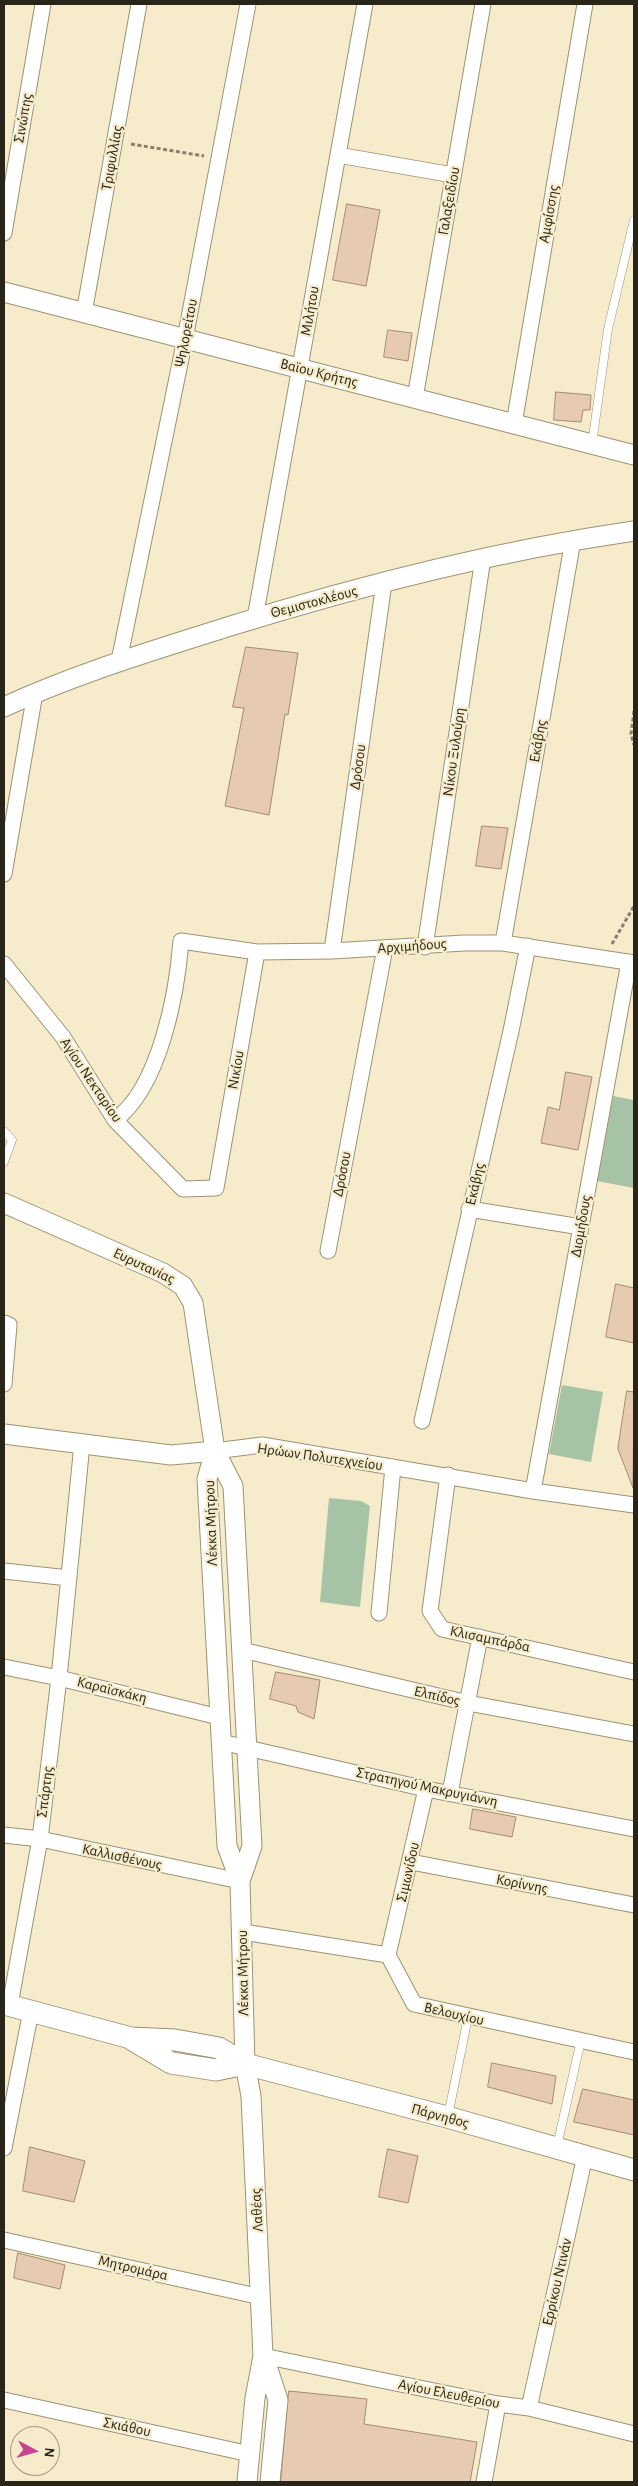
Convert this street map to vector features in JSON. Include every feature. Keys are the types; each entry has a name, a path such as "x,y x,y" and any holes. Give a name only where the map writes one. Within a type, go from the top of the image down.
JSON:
{"main road":[{"name":"Πάρνηθος","path":"7,2005 130,2038 175,2040 219,2048 245,2064 447,2117 634,2170"}],"street":[{"name":"Σινώπης","path":"4,233 43,4"},
{"name":"Τριφυλλίας","path":"84,313 139,4"},
{"name":"Ψηλορείτου","path":"118,661 185,339 248,4"},
{"name":"Μιλήτου","path":"255,618 365,4"},
{"name":"Γαλαξειδίου","path":"415,398 483,4"},
{"name":"Αμφίσσης","path":"514,424 585,4"},
{"path":"338,155 453,175"},
{"name":"Βαϊου Κρήτης","path":"4,292 634,455"},
{"name":"Θεμιστοκλέους","path":"4,708 35,693 118,661 255,618 483,558 573,540 634,531"},
{"name":"Εκάβης","path":"503,943 573,540"},
{"name":"Νίκου Ξυλούρη","path":"425,947 483,558"},
{"name":"Δρόσου","path":"332,952 384,583"},
{"path":"4,874 35,693"},
{"name":"Αρχιμήδους","path":"115,1120 124,1113 138,1093 162,1044 174,995 181,941 257,952 332,952 464,943 503,943 632,962"},
{"name":"Εκάβης","path":"422,1421 511,1031 528,946"},
{"name":"Δρόσου","path":"328,1252 385,948"},
{"name":"Νικίου","path":"216,1188 257,952"},
{"name":"Διομήδους","path":"533,1491 632,962"},
{"name":"Αγίου Νεκταρίου","path":"4,964 63,1037 115,1120 183,1189 216,1188"},
{"name":"Ευρυτανίας","path":"4,1203 163,1274 183,1286 193,1302 196,1312 215,1451"},
{"path":"469,1209 581,1227"},
{"path":"4,1384 7,1324"},
{"name":"Ηρώων Πολυτεχνείου","path":"4,1434 171,1455 262,1446 533,1491 634,1505"},
{"name":"Σπάρτης","path":"7,2005 40,1840 59,1678 82,1444"},
{"name":"Λέκκα Μήτρου","path":"215,1451 233,1486 252,1846 240,1881"},
{"name":"Λέκκα Μήτρου","path":"215,1451 207,1479 227,1846 240,1881 245,2064"},
{"path":"379,1613 392,1468"},
{"name":"Κλισαμπάρδα","path":"448,1476 430,1611 442,1629 634,1672"},
{"path":"4,1572 69,1578"},
{"path":"450,1793 480,1637"},
{"name":"Ελπίδος","path":"242,1650 468,1703 634,1734"},
{"name":"Καραϊσκάκη","path":"4,1667 59,1678 219,1717"},
{"name":"Στρατηγού Μακρυγιάννη","path":"221,1742 247,1746 426,1788 634,1829"},
{"name":"Σιμωνίδου","path":"388,1955 411,1862 426,1788"},
{"name":"Καλλισθένους","path":"4,1835 40,1840 240,1881"},
{"name":"Κορίννης","path":"411,1862 634,1905"},
{"path":"242,1932 388,1955"},
{"name":"Βελουχίου","path":"388,1955 414,2004 634,2052"},
{"path":"4,2148 31,2011"},
{"name":"Λαθέας","path":"245,2064 251,2096 263,2356 255,2398 247,2482"},
{"name":"Ερρίκου Ντινάν","path":"529,2408 585,2156"},
{"name":"Μητρομάρα","path":"4,2240 261,2297"},
{"name":"Λαθέας","path":"263,2356 278,2400 270,2482"},
{"name":"Αγίου Ελευθερίου","path":"263,2356 498,2404 529,2408 634,2434"},
{"name":"Σκιάθου","path":"4,2400 250,2454"},
{"path":"484,2482 498,2404"}],"lane":[{"path":"592,444 608,329 634,220"},
{"path":"4,1131 12,1140 4,1162"},
{"path":"447,2117 468,2017"},
{"path":"556,2148 581,2040"}],"path":[{"path":"115,141 219,158"},
{"path":"634,711 631,734 634,745"},
{"path":"608,959 610,947 634,906"}],"green space":[{"path":"613,1096 634,1100 634,1188 597,1181"},
{"path":"562,1385 603,1392 591,1462 549,1454"},
{"path":"329,1498 361,1501 370,1506 360,1607 320,1602"}],"building":[{"path":"347,204 380,210 366,286 333,280"},
{"path":"388,330 412,333 408,361 384,357"},
{"path":"556,392 591,395 590,410 583,410 581,422 554,420"},
{"path":"246,647 298,653 288,715 285,714 269,815 225,806 244,708 233,707"},
{"path":"482,826 508,828 501,869 476,866"},
{"path":"566,1072 592,1077 578,1150 541,1143 548,1107 559,1110"},
{"path":"616,1284 634,1288 634,1343 606,1337"},
{"path":"627,1391 634,1392 633,1488 618,1449"},
{"path":"276,1672 320,1680 314,1719 298,1712 296,1706 270,1699"},
{"path":"473,1809 516,1817 512,1837 470,1829"},
{"path":"492,2063 556,2076 552,2104 488,2087"},
{"path":"583,2089 634,2100 634,2135 574,2122"},
{"path":"30,2147 85,2161 74,2202 23,2191"},
{"path":"388,2149 418,2156 408,2203 379,2197"},
{"path":"18,2253 65,2265 60,2289 14,2278"},
{"path":"289,2391 367,2399 364,2424 477,2442 470,2482 281,2482"}]}
